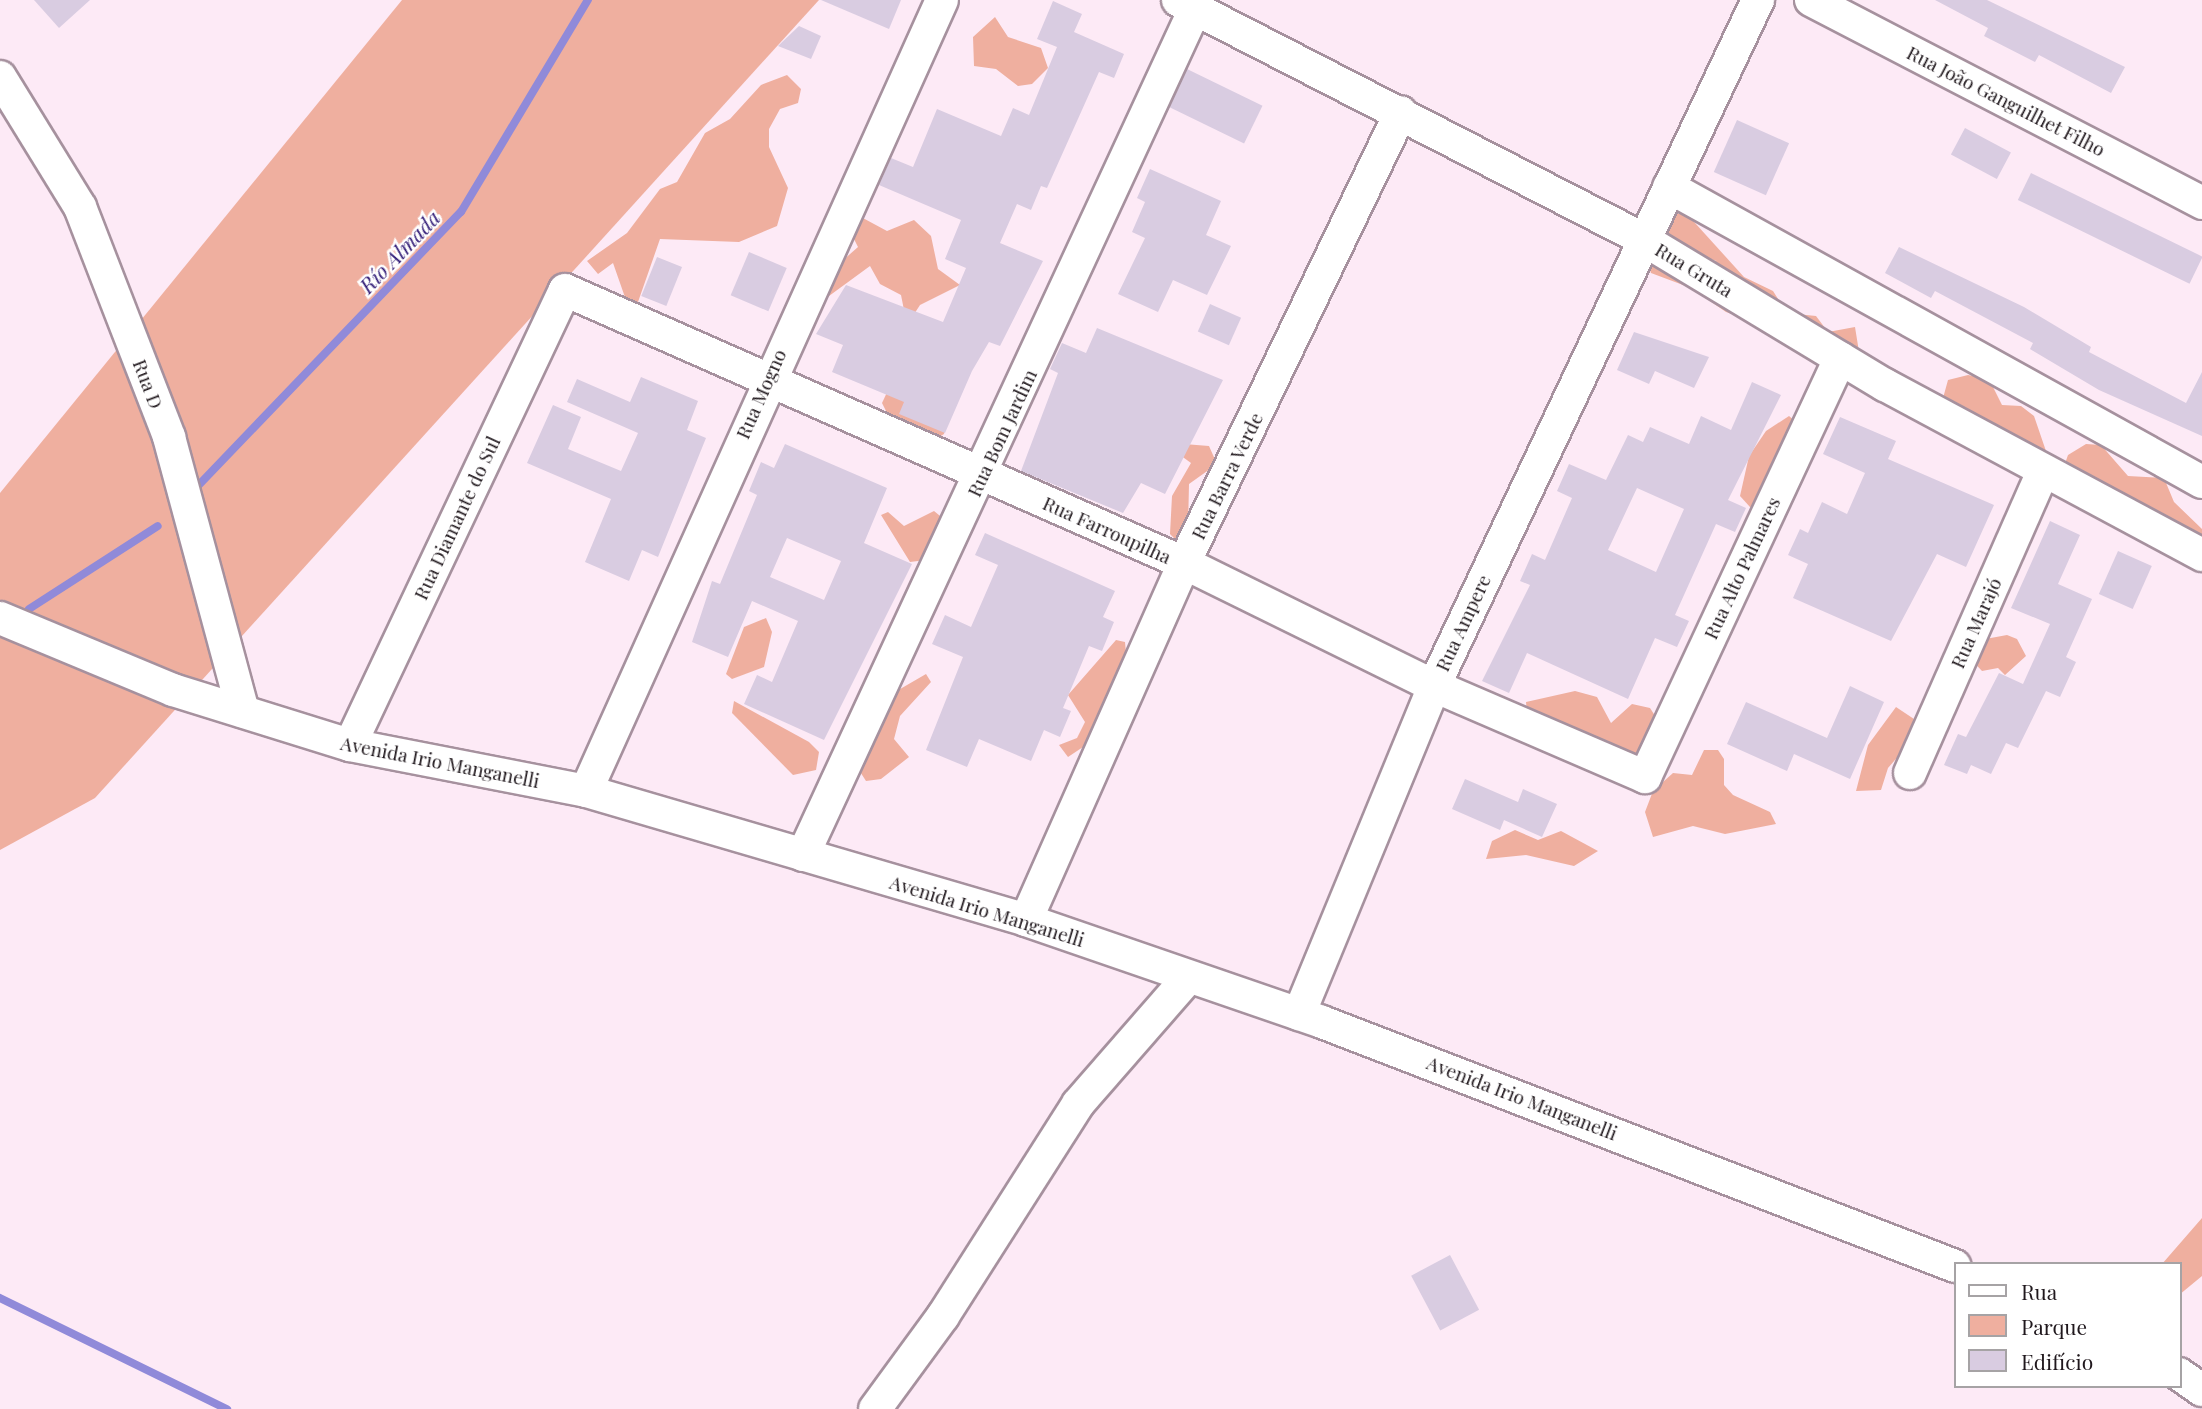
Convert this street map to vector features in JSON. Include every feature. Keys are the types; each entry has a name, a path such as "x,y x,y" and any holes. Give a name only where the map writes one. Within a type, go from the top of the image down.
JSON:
{"street":[{"name":"Rua Mogno","path":"586,791 766,380 942,0"},
{"name":"Rua Ampere","path":"1299,1014 1434,686 1641,238 1669,187 1758,0"},
{"name":"Rua João Ganguilhet Filho","path":"1811,0 2202,202"},
{"name":"Rua Gruta","path":"1187,5 1401,112 1641,238 1840,358 2043,472 2202,555"},
{"name":"Rua Bom Jardim","path":"803,855 983,476 1187,5"},
{"name":"Rua D","path":"0,78 80,207 159,412 243,712"},
{"name":"Rua Barra Verde","path":"1026,920 1184,563 1401,112"},
{"path":"1669,187 2202,482"},
{"name":"Rua Farroupilha","path":"565,290 1184,563 1434,686 1645,777"},
{"name":"Rua Diamante do Sul","path":"349,745 565,290"},
{"name":"Rua Alto Palmares","path":"1645,777 1840,358"},
{"name":"Rua Marajó","path":"1910,773 2043,472"},
{"name":"Avenida Irio Manganelli","path":"0,618 173,690 349,745 586,791 1026,920 1187,979 1299,1014 1954,1266"},
{"path":"874,1409 943,1316 1078,1104 1187,979"},
{"path":"2181,1375 2202,1390"}],"green space":[{"path":"402,0 819,0 95,798 0,850 0,493"},
{"path":"995,17 1008,37 1041,48 1048,68 1032,84 1018,86 996,69 974,66 973,37"},
{"path":"787,75 801,89 798,103 780,109 769,129 769,147 788,188 777,226 739,242 660,239 638,302 627,303 613,263 598,274 587,261 627,233 660,189 677,182 705,133 730,119 761,85"},
{"path":"1686,213 1744,277 1773,291 1787,313 1816,316 1828,332 1855,327 1860,358 1726,312 1691,288 1651,273 1644,253 1717,261 1645,240 1662,215"},
{"path":"861,217 887,231 914,220 931,236 938,269 960,285 920,305 907,325 901,295 880,284 870,266 829,296 825,287 832,270 858,247 852,235"},
{"path":"1968,375 1989,379 2002,405 2021,406 2034,416 2047,454 2038,460 1940,409 1948,380"},
{"path":"890,386 945,430 944,434 936,439 888,415 882,403"},
{"path":"1789,416 1795,421 1764,505 1750,507 1740,496 1749,456 1766,431"},
{"path":"1184,444 1209,446 1217,464 1189,484 1188,529 1184,539 1176,540 1170,534 1172,496 1191,463 1180,455"},
{"path":"2086,444 2101,445 2128,476 2164,478 2174,502 2202,529 2202,562 2076,505 2062,472 2068,455"},
{"path":"934,511 945,520 926,560 910,562 881,515 888,512 904,526"},
{"path":"766,618 772,632 764,667 732,679 726,674 744,627"},
{"path":"2007,635 2017,639 2026,656 2005,675 1998,668 1982,671 1966,654 1980,640"},
{"path":"1116,640 1125,642 1126,653 1083,747 1068,757 1059,745 1077,738 1085,722 1068,695"},
{"path":"926,674 931,682 900,716 894,739 909,757 881,779 866,781 857,767 895,692"},
{"path":"1575,691 1597,697 1611,723 1632,704 1650,708 1661,725 1634,761 1527,713 1526,702"},
{"path":"734,701 809,742 819,752 816,770 793,775 732,713"},
{"path":"1896,707 1914,719 1908,745 1888,768 1881,790 1856,791 1868,745"},
{"path":"1704,750 1718,750 1724,759 1724,785 1733,795 1770,812 1776,824 1725,834 1693,826 1653,837 1645,812 1653,791 1673,773 1692,775"},
{"path":"1515,830 1538,840 1561,831 1598,851 1574,866 1526,855 1486,859 1492,841"},
{"path":"2202,1218 2202,1276 2181,1293 2181,1262 2164,1262"}],"building":[{"path":"34,0 90,0 59,28"},
{"path":"821,0 901,0 889,29"},
{"path":"1935,0 1987,0 2125,67 2111,93 2039,55 2035,62 1984,36 1988,28"},
{"path":"1053,1 1082,14 1074,32 1124,54 1114,78 1099,72 1047,188 1041,186 1031,210 1017,204 1000,243 1043,261 1000,346 989,342 972,371 945,433 899,414 904,402 832,372 843,345 816,334 846,285 943,322 966,268 945,259 961,220 879,185 891,158 913,167 937,109 1001,136 1013,108 1029,115 1057,47 1037,39"},
{"path":"799,26 821,36 811,59 778,46"},
{"path":"1187,69 1262,106 1244,144 1169,107"},
{"path":"1737,120 1789,143 1766,195 1714,172"},
{"path":"1965,128 2011,152 1997,179 1951,154"},
{"path":"1150,169 1221,201 1206,235 1231,246 1207,295 1173,280 1158,312 1118,294 1145,238 1132,232 1145,202 1137,198"},
{"path":"2031,173 2202,256 2190,284 2018,200"},
{"path":"1899,247 2024,307 2091,347 2089,352 2186,403 2202,372 2202,436 2099,390 2030,349 2033,343 1935,291 1931,298 1885,273"},
{"path":"749,252 787,268 768,311 731,295"},
{"path":"657,257 682,267 666,306 641,296"},
{"path":"1210,304 1241,318 1229,345 1198,331"},
{"path":"1097,328 1223,380 1165,494 1141,483 1123,513 1021,471 1058,373 1050,369 1062,343 1086,353"},
{"path":"1634,332 1709,357 1694,388 1655,371 1649,384 1617,370"},
{"path":"641,377 698,401 687,430 706,438 658,557 642,550 629,581 585,562 611,499 527,463 553,405 581,417 568,449 621,471 638,433 567,402 577,379 630,402"},
{"path":"1752,382 1781,395 1728,500 1746,508 1735,532 1716,524 1675,615 1689,621 1677,647 1655,638 1628,699 1527,653 1509,693 1482,681 1530,585 1520,581 1532,554 1545,560 1572,498 1557,491 1569,464 1606,480 1628,435 1643,442 1650,427 1689,444 1701,416 1731,430","holes":["1637,488 1684,509 1656,572 1608,550"]},
{"path":"1840,417 1896,441 1888,459 1994,505 1966,567 1937,554 1891,641 1793,598 1808,564 1788,555 1800,529 1808,533 1822,502 1847,514 1865,473 1823,454"},
{"path":"785,444 887,488 864,543 912,564 824,740 744,704 757,675 772,682 798,621 752,601 728,657 692,642 712,581 720,584 757,495 749,491 761,462 774,468","holes":["787,538 841,561 824,600 770,577"]},
{"path":"2050,521 2080,535 2058,584 2092,599 2066,657 2076,662 2060,697 2046,691 2018,748 2006,743 1991,774 1971,765 1967,774 1944,765 1958,734 1966,737 1999,673 2023,684 2050,624 2011,608"},
{"path":"985,533 1115,591 1103,617 1114,622 1102,651 1089,646 1063,708 1071,711 1060,737 1044,730 1031,761 979,739 967,767 926,750 963,657 932,644 945,615 971,627 998,565 975,555"},
{"path":"2118,551 2152,566 2133,609 2099,594"},
{"path":"1850,686 1884,702 1850,779 1794,754 1787,771 1727,744 1746,702 1827,738"},
{"path":"1465,779 1518,802 1523,789 1557,804 1542,837 1504,820 1500,830 1452,809"},
{"path":"1450,1255 1479,1310 1440,1330 1411,1276"}],"waterway":[{"name":"Río Almada","path":"193,491 461,212 588,0"},
{"name":"Río Almada","path":"29,609 158,526"},
{"path":"0,1298 227,1409"}]}
